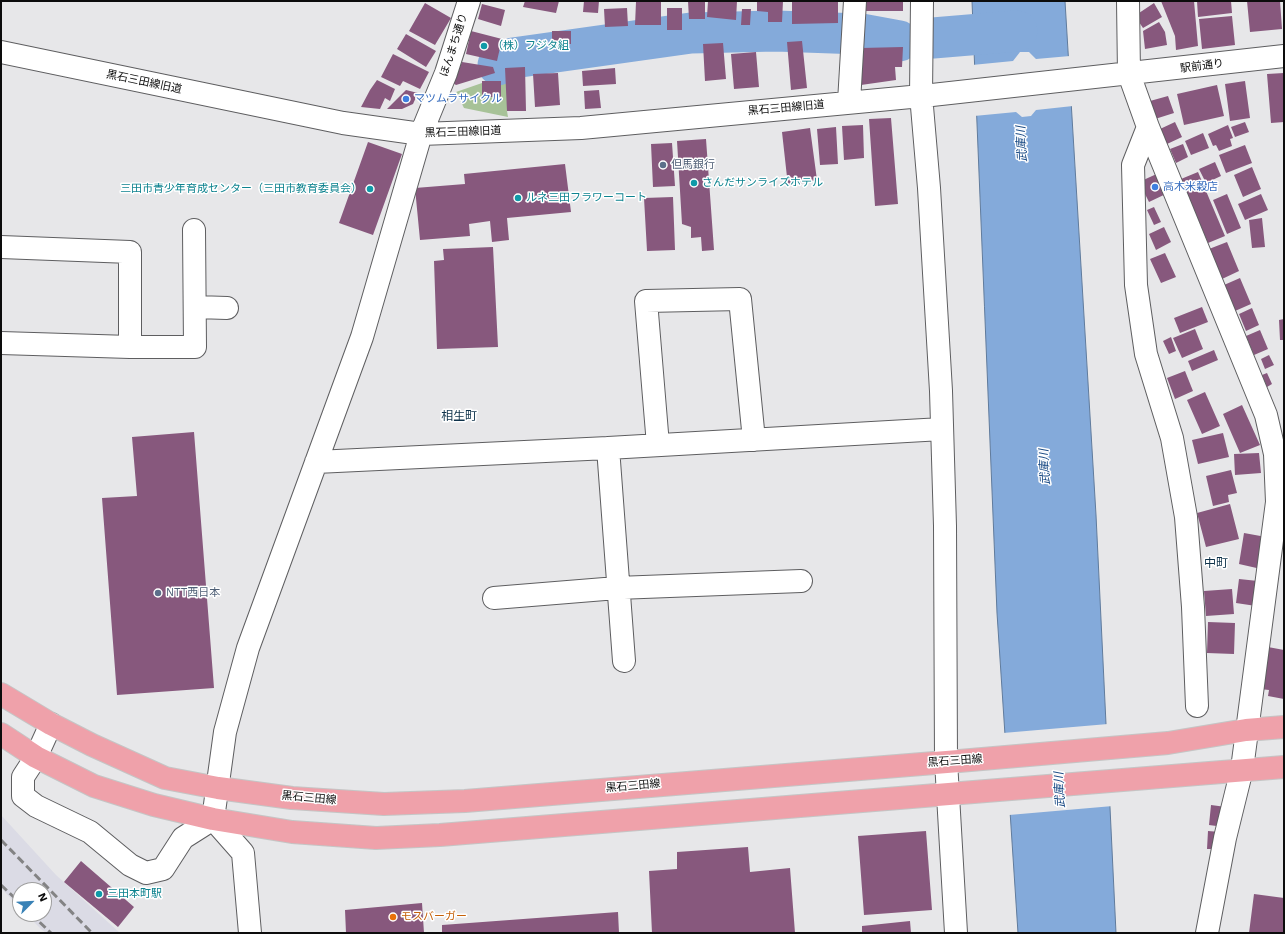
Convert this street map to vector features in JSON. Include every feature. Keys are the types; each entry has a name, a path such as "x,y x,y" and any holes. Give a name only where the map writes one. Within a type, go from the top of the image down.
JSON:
{"main road":[{"name":"黒石三田線","path":"1,694 51,724 92,745 165,778 218,788 292,798 384,804 465,801 953,761 1168,742 1246,730 1284,727"},
{"path":"1,734 36,757 94,786 154,805 213,820 292,832 376,838 440,835 953,794 1242,769 1284,767"}],"street":[{"name":"ほんまち通り","path":"213,820 225,732 248,648 362,337 421,134 446,73 469,1"},
{"path":"849,102 855,1"},
{"path":"922,1 929,188 942,429 953,761 956,933"},
{"path":"1128,1 1124,75 1148,127 1266,416 1276,454 1284,533"},
{"name":"黒石三田線旧道","path":"1,52 343,123 421,134 581,128 926,95"},
{"name":"駅前通り","path":"926,95 1124,75 1284,56"},
{"path":"1148,127 1133,165 1136,285 1146,354 1172,438 1186,517 1193,607 1197,706"},
{"path":"1,342 130,347 195,347 196,307 194,230"},
{"path":"1,247 130,252 130,347"},
{"path":"658,445 646,301 740,299 754,440"},
{"path":"196,307 227,308"},
{"path":"316,462 608,448 942,429"},
{"path":"608,448 617,588 624,661"},
{"path":"1207,933 1225,838 1242,769 1246,730 1281,502"},
{"path":"494,598 617,588 801,581"},
{"path":"51,724 36,757 23,777 23,796 36,806 90,832 130,865 146,873 163,869 183,838 213,820 243,853 250,933"}],"shaded area":[{"path":"1,815 56,875 120,933 46,933 34,922 52,922 52,882 12,882 12,900 1,888"}],"green space":[{"path":"508,74 508,117 464,108 456,92"}],"water":[{"name":"武庫川","path":"972,1 1065,1 1096,515 1116,933 1018,933 997,613"}],"pier":[{"path":"1020,52 1029,52 1036,59 1070,56 1073,106 1036,110 1031,116 1022,117 1016,112 974,116 972,65 1013,61"},
{"path":"1108,724 1113,806 1009,815 1003,733"}],"building":[{"path":"525,1 559,1 556,13 523,7"},
{"path":"584,1 599,1 598,13 583,12"},
{"path":"688,1 705,1 705,19 689,19"},
{"path":"708,1 737,1 736,20 707,17"},
{"path":"757,1 783,1 782,22 768,22 768,12 757,11"},
{"path":"792,1 838,1 838,23 792,24"},
{"path":"863,1 903,1 903,11 863,11"},
{"path":"1161,1 1194,1 1198,46 1176,50 1175,36"},
{"path":"1197,1 1231,1 1232,13 1198,17"},
{"path":"1247,1 1280,1 1282,29 1250,32"},
{"path":"636,2 661,2 661,25 635,25"},
{"path":"425,3 451,18 435,45 409,31"},
{"path":"1154,3 1162,17 1143,28 1139,22 1139,13"},
{"path":"482,4 505,10 501,26 478,19"},
{"path":"627,8 628,26 605,27 604,9"},
{"path":"667,8 682,8 682,30 667,30"},
{"path":"742,9 751,9 750,25 741,25"},
{"path":"1232,16 1235,45 1202,49 1199,19"},
{"path":"1159,22 1165,32 1167,45 1145,49 1143,31"},
{"name":"（株）フジタ組","path":"471,31 502,39 497,61 466,54"},
{"path":"552,31 571,31 571,44 552,44"},
{"path":"406,34 436,51 426,67 397,49"},
{"path":"802,41 807,88 791,90 787,42"},
{"path":"723,43 726,79 705,81 703,44"},
{"path":"903,47 902,67 895,67 896,80 861,85 861,48"},
{"path":"756,52 759,87 734,89 731,54"},
{"path":"393,54 429,72 420,89 403,81 400,86 381,77"},
{"path":"462,62 493,67 495,73 456,85 453,83"},
{"path":"525,67 526,111 507,111 505,68"},
{"path":"615,68 616,84 583,86 582,71"},
{"path":"558,73 560,105 535,107 533,74"},
{"path":"1284,73 1284,122 1271,123 1267,74"},
{"path":"377,80 395,89 390,101 385,98 380,109 361,107 370,90"},
{"path":"482,81 501,81 501,97 482,97"},
{"path":"1245,81 1250,118 1230,121 1225,84"},
{"path":"1217,85 1224,116 1184,125 1177,94"},
{"name":"マツムラサイクル","path":"406,90 418,93 413,104 402,109 387,109"},
{"path":"599,90 601,108 585,109 584,91"},
{"path":"1168,96 1174,113 1155,119 1150,101"},
{"path":"891,118 898,204 875,206 869,119"},
{"path":"1175,122 1182,137 1167,144 1160,129"},
{"path":"1245,122 1249,132 1235,137 1231,127"},
{"path":"863,125 864,158 844,160 842,126"},
{"path":"1228,125 1233,138 1230,139 1232,146 1219,151 1216,145 1213,146 1208,134"},
{"path":"836,127 838,164 820,165 817,129"},
{"path":"810,128 817,180 788,186 782,132"},
{"path":"1203,133 1209,148 1191,155 1185,141"},
{"name":"さんだサンライズホテル","path":"706,139 714,250 702,251 701,237 691,238 691,227 682,224 677,141"},
{"name":"三田市青少年育成センター（三田市教育委員会）","path":"368,142 402,154 373,235 339,223"},
{"name":"但馬銀行","path":"672,143 675,186 653,187 651,144"},
{"path":"1183,144 1188,157 1176,163 1170,149"},
{"path":"1245,145 1252,163 1226,173 1219,155"},
{"path":"1215,162 1221,176 1206,183 1199,169"},
{"name":"ルネ三田フラワーコート","path":"565,164 571,212 507,218 509,240 492,242 490,221 469,224 470,236 420,240 415,188 465,184 464,174"},
{"path":"1252,167 1261,189 1243,197 1234,175"},
{"name":"高木米穀店","path":"1161,172 1170,192 1149,202 1139,182"},
{"path":"1198,172 1225,236 1208,243 1181,179"},
{"path":"1227,194 1241,228 1227,234 1213,200"},
{"path":"1261,194 1268,210 1245,220 1238,204"},
{"path":"673,197 675,250 647,251 644,198"},
{"path":"1154,207 1161,222 1154,225 1147,210"},
{"path":"1262,218 1265,247 1252,248 1249,220"},
{"path":"1164,227 1171,242 1156,250 1149,234"},
{"path":"1227,242 1239,271 1222,279 1209,249"},
{"path":"493,247 498,347 437,349 434,261 444,260 443,249"},
{"path":"1165,253 1176,277 1161,283 1150,259"},
{"path":"1240,278 1251,304 1235,311 1224,285"},
{"path":"1202,307 1208,322 1180,333 1174,318"},
{"path":"1252,308 1259,325 1246,331 1239,314"},
{"path":"1284,319 1284,340 1280,340 1279,320"},
{"path":"1195,329 1203,349 1182,358 1173,338"},
{"path":"1260,330 1268,349 1254,355 1246,336"},
{"path":"1171,337 1176,351 1169,354 1163,341"},
{"path":"1214,350 1218,360 1192,371 1188,361"},
{"path":"1269,355 1274,365 1265,369 1261,359"},
{"path":"1185,371 1193,391 1175,399 1167,378"},
{"path":"1267,373 1272,384 1267,387 1262,375"},
{"path":"1205,392 1220,426 1202,434 1187,400"},
{"path":"1242,405 1260,445 1240,453 1223,414"},
{"name":"NTT西日本","path":"194,432 214,688 117,695 102,498 137,496 132,437"},
{"path":"1223,433 1229,457 1198,464 1192,440"},
{"path":"1259,453 1261,473 1235,475 1234,454"},
{"path":"1231,470 1237,493 1228,495 1229,502 1213,506 1206,476"},
{"path":"1230,504 1239,539 1206,547 1197,513"},
{"path":"1244,533 1266,537 1261,569 1239,564"},
{"path":"1239,579 1258,581 1256,606 1236,603"},
{"path":"1232,589 1234,614 1206,616 1204,591"},
{"path":"1208,622 1235,623 1234,654 1207,653"},
{"path":"1268,647 1284,650 1284,699 1268,696 1269,690 1260,689"},
{"path":"1211,805 1226,807 1224,827 1209,825"},
{"path":"926,831 932,910 864,915 858,836"},
{"path":"1208,831 1220,832 1219,849 1207,849"},
{"path":"748,847 750,872 790,868 795,933 652,933 649,871 677,869 677,852"},
{"name":"三田本町駅","path":"81,861 134,907 118,927 64,882"},
{"path":"1254,894 1284,898 1284,933 1249,933"},
{"path":"422,903 424,933 346,933 345,910"},
{"path":"618,912 619,933 442,933 442,925"},
{"path":"910,921 911,933 862,933 862,926"}],"waterway":[{"path":"498,65 513,58 691,33 776,31 861,34 899,41"},
{"path":"933,38 1017,31"}],"railway":[{"path":"1,840 92,933"},
{"path":"1,885 12,895"},
{"path":"39,922 51,933"}],"place":[{"name":"（株）フジタ組","path":"484,46"},
{"name":"マツムラサイクル","path":"406,99"},
{"name":"但馬銀行","path":"663,165"},
{"name":"さんだサンライズホテル","path":"694,183"},
{"name":"高木米穀店","path":"1155,187"},
{"name":"三田市青少年育成センター（三田市教育委員会）","path":"370,189"},
{"name":"ルネ三田フラワーコート","path":"518,198"},
{"name":"NTT西日本","path":"158,593"},
{"name":"三田本町駅","path":"99,894"},
{"name":"モスバーガー","path":"393,917"}],"district":[{"name":"相生町","path":"459,416"},
{"name":"中町","path":"1216,563"}]}
